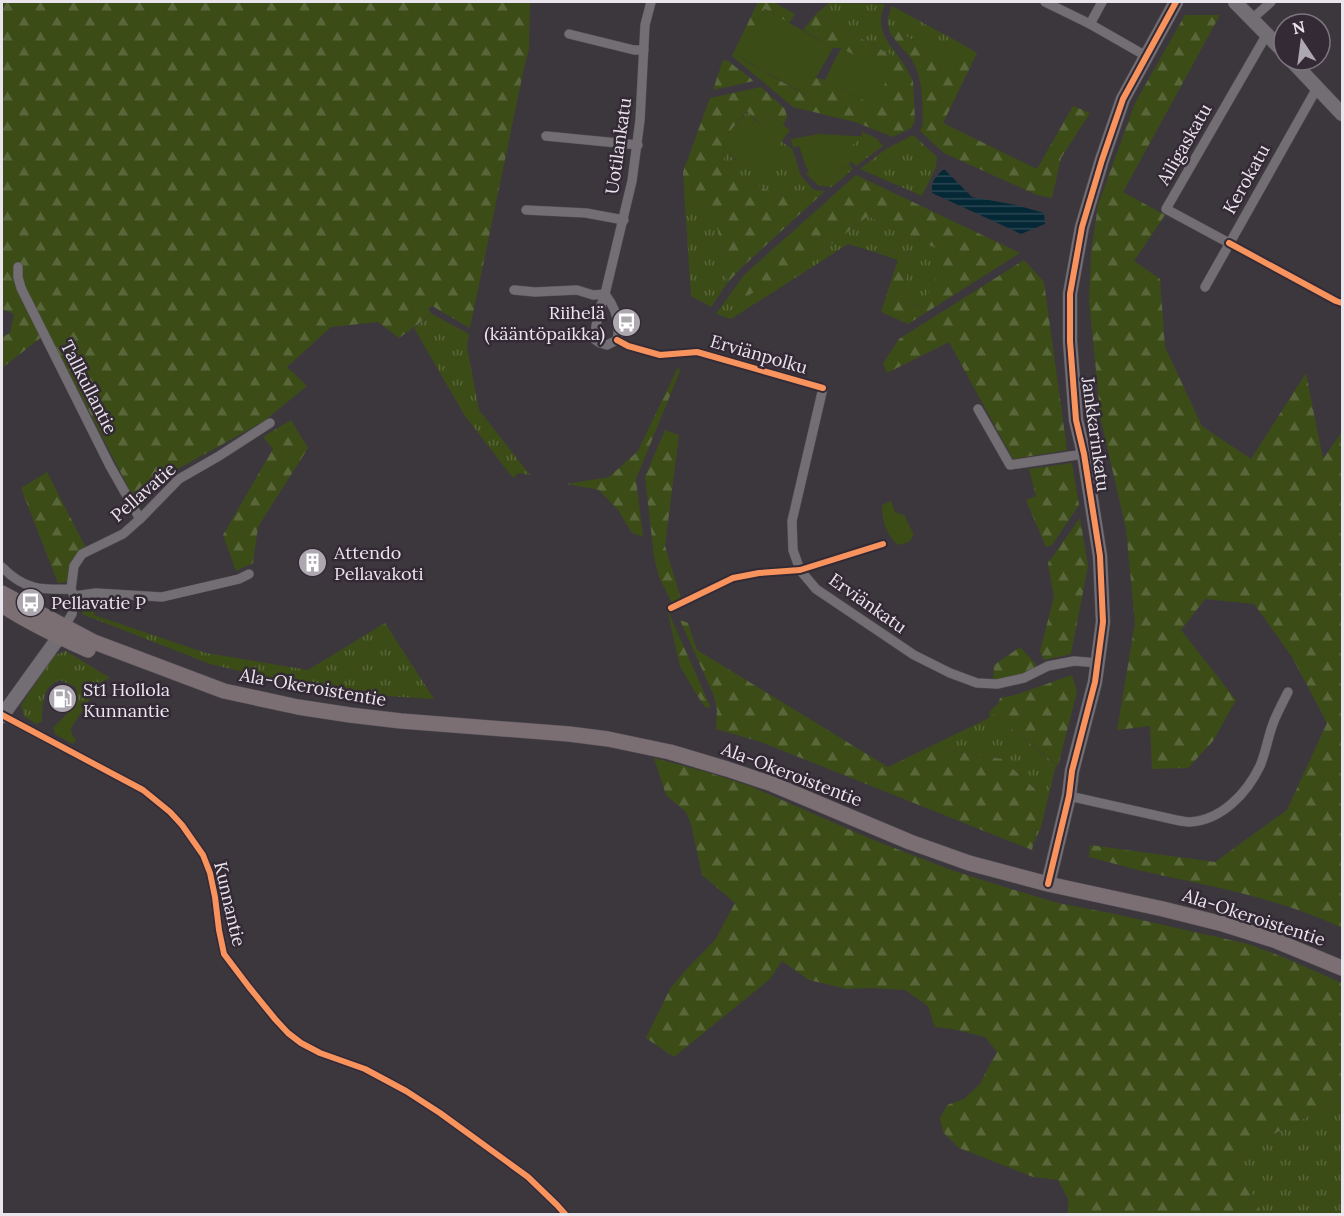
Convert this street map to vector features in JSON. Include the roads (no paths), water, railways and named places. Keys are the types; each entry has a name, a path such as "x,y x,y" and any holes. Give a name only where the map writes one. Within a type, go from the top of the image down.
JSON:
{"main road":[{"name":"Ala-Okeroistentie","path":"2,593 62,632 138,671 179,682 351,716 569,734 670,752 772,784 939,853 1048,884 1223,924 1282,943 1342,968"},
{"name":"Ala-Okeroistentie","path":"2,605 17,615 62,632"}],"street":[{"name":"Uotilankatu","path":"605,294 612,303 617,316 619,331 617,340 607,345 594,339 597,314 605,294 624,220 638,145 645,25 651,2"},
{"path":"1045,2 1090,24 1146,56"},
{"path":"1090,24 1102,2"},
{"name":"Jankkarinkatu","path":"1048,884 1069,796 1072,771 1099,663 1103,622 1100,556 1084,454 1076,420 1070,341 1070,294 1082,226 1101,160 1123,99 1176,2"},
{"path":"1236,2 1272,39"},
{"path":"1253,18 1271,2"},
{"path":"568,34 634,50 644,50"},
{"name":"Ailigaskatu","path":"1229,243 1166,209 1267,34"},
{"path":"1302,72 1342,114"},
{"name":"Kerokatu","path":"1205,287 1317,88"},
{"path":"546,136 638,145"},
{"path":"526,210 586,213 624,220"},
{"name":"Tallkullantie","path":"18,267 21,288 110,466 140,519"},
{"path":"514,290 535,292 577,290 593,295 605,294"},
{"name":"Erviänkatu","path":"823,388 792,521 793,550 800,570 816,589 914,655 950,673 977,683 997,684 1024,678 1048,666 1074,661 1099,663"},
{"path":"978,409 1010,465 1084,454"},
{"name":"Pellavatie","path":"62,632 72,614 74,567 82,554 123,534 179,479 270,423"},
{"path":"2,567 9,575 26,585 41,589 162,597 239,579 249,574"},
{"path":"2,715 62,632"},
{"path":"1069,796 1191,822 1224,811 1248,786 1260,765 1273,722 1288,692"},
{"name":"Kunnantie","path":"2,715 143,790 182,825 203,855 210,873 224,954 274,1019 288,1033 320,1053 365,1069 406,1091 528,1177 565,1215"}],"water":[{"path":"944,169 972,197 1044,213 1045,224 1021,234 932,193 934,180"}],"place":[{"name":"Riihelä (kääntöpaikka)","path":"626,322"},
{"name":"Attendo Pellavakoti","path":"313,562"},
{"name":"Pellavatie P","path":"30,602"},
{"name":"St1 Hollola Kunnantie","path":"62,699"}]}
